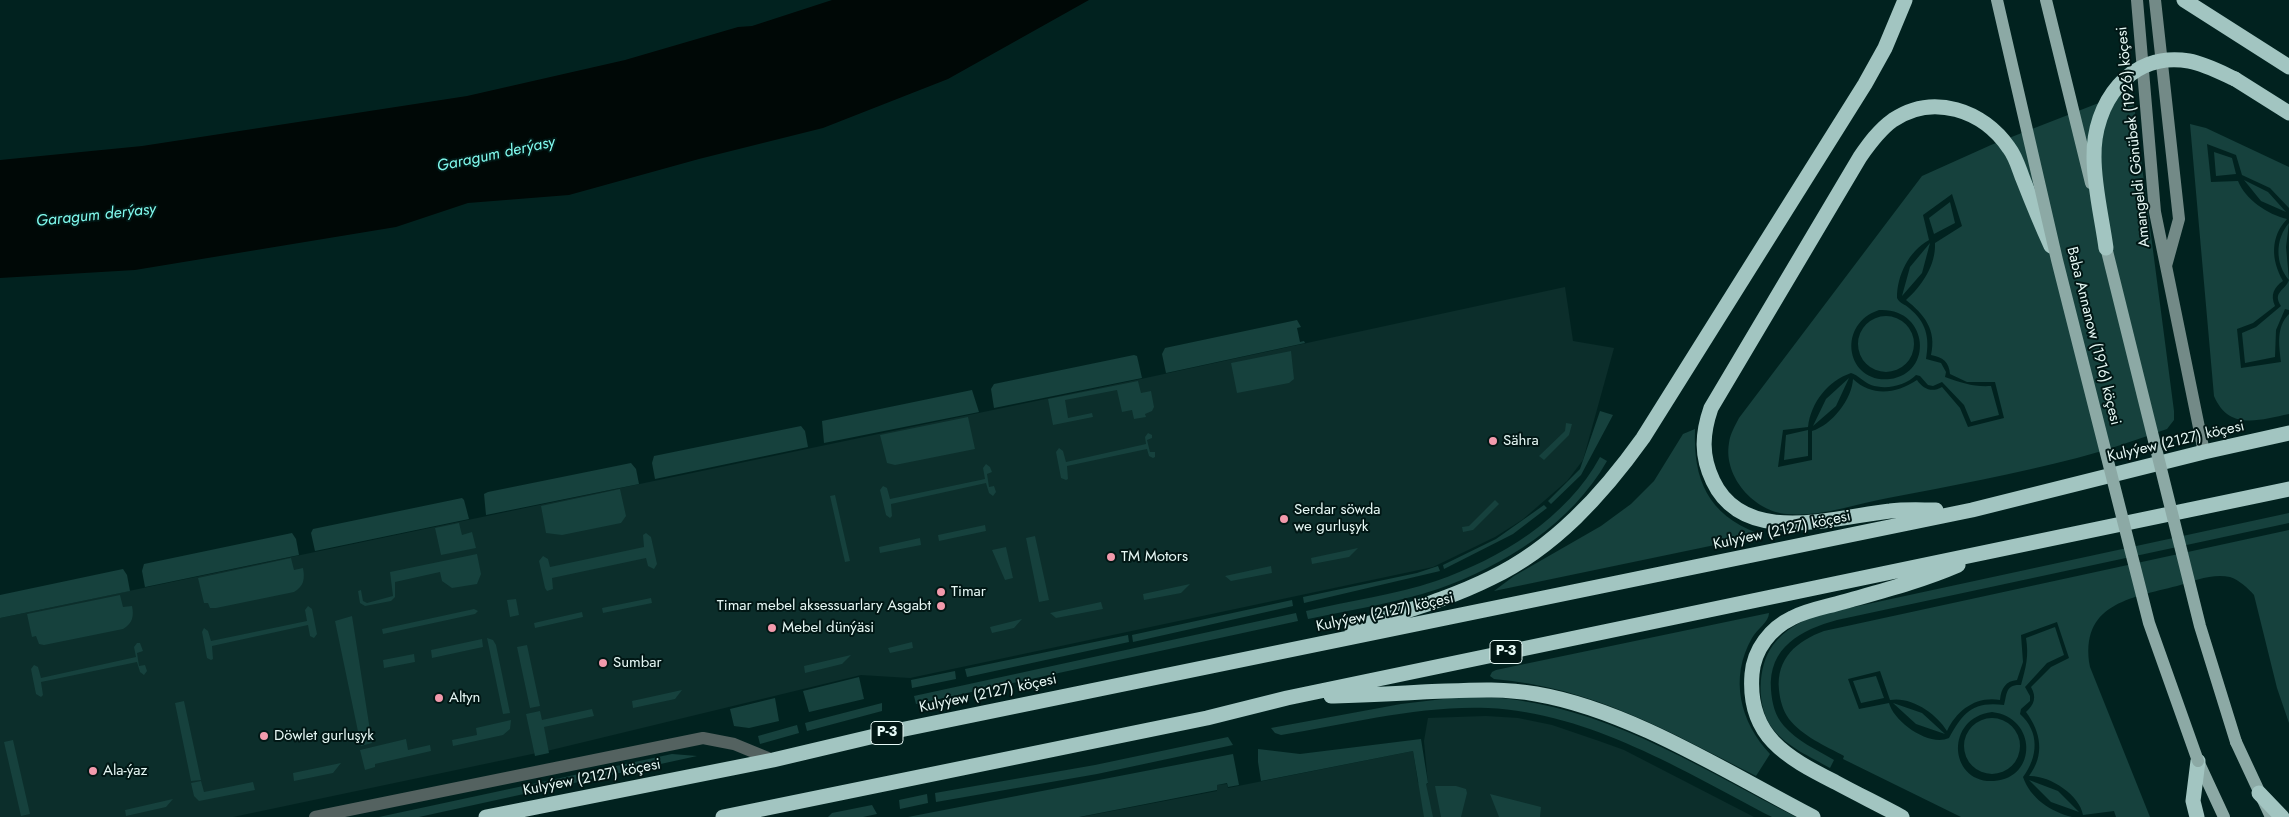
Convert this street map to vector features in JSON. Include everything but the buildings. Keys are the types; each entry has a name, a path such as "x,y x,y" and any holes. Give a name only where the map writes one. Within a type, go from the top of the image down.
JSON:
{"highway":[{"path":"1289,650 1437,600 1485,581 1550,541 1577,516 1617,473 1642,438 1865,84 1885,48 1906,0"},
{"path":"2184,0 2289,66"},
{"path":"2106,248 2094,158 2098,120 2104,104 2112,92 2126,78 2141,69 2171,60 2203,64 2235,79 2289,114"},
{"path":"1972,510 1892,511 1828,520 1780,524 1761,520 1746,514 1723,496 1707,469 1704,454 1705,425 1718,392 1860,157 1882,130 1893,120 1930,107 1947,107 1964,111 1992,128 2011,150 2056,260"},
{"name":"Kulyýew (2127) köçesi","path":"486,817 773,760 900,730 1972,510 2204,452 2289,434"},
{"name":"P-3","path":"723,817 1207,718 1287,698 2289,489"},
{"path":"1902,817 1797,763 1770,740 1763,730 1752,699 1752,670 1756,656 1772,631 1794,616 1926,578 1993,551"},
{"path":"1287,698 1469,690 1535,694 1566,700 1619,719 1670,742 1813,817"},
{"path":"2197,817 2193,801 2198,762"},
{"path":"2259,793 2282,817"}],"main road":[{"name":"Baba Annanow (1916) köçesi","path":"1997,0 2056,260 2149,623 2198,762 2224,817"},
{"path":"2046,0 2200,626 2236,742 2270,817"}],"street":[{"name":"Amangeldi Gönübek (1926) köçesi","path":"2137,0 2155,212 2165,270 2204,452"},
{"name":"Amangeldi Gönübek (1926) köçesi","path":"2155,0 2179,219 2165,270"},
{"path":"315,817 703,738 734,744 773,760"},
{"path":"768,817 778,806"}],"shaded area":[{"path":"2132,90 2174,420 2167,429 2077,458 2007,475 1812,514 1775,512 1753,500 1736,480 1728,456 1729,443 1739,418 1922,176 1991,145","holes":["1952,194 1962,226 1935,243 1933,259 1927,274 1906,300 1928,323 1932,338 1931,355 1945,361 1950,374 1967,382 1995,382 2004,418 1968,427 1960,408 1942,387 1931,390 1922,386 1917,380 1893,391 1884,392 1868,389 1853,379 1849,395 1840,410 1827,423 1812,431 1812,460 1778,467 1783,430 1808,427 1813,409 1822,394 1835,381 1851,373 1871,385 1883,387 1901,384 1916,375 1920,376 1928,385 1933,386 1942,382 1964,405 1971,422 1999,415 1991,386 1968,384 1945,377 1946,372 1941,363 1926,359 1927,337 1923,324 1915,313 1897,298 1899,281 1906,264 1916,250 1929,240 1923,215","1879,310 1895,312 1908,319 1916,329 1920,341 1919,354 1914,365 1904,374 1890,379 1875,378 1864,372 1856,363 1852,352 1852,339 1856,327 1865,317"]},
{"path":"2190,124 2206,128 2289,167 2289,208 2270,188 2242,175 2236,155 2207,144 2211,182 2238,181 2246,194 2258,205 2272,214 2287,219 2281,226 2275,241 2276,265 2283,281 2274,292 2275,306 2253,323 2237,329 2241,368 2281,362 2280,330 2289,314 2289,414 2267,419 2236,419 2220,407 2214,396"},
{"path":"2214,152 2232,158 2236,174 2216,176"},
{"path":"2244,180 2268,192 2286,212 2261,201"},
{"path":"1950,202 1955,223 1934,234 1929,218"},
{"path":"2289,223 2286,247 2289,280 2281,267 2278,252 2281,236"},
{"path":"1930,243 1922,273 1902,296 1910,267"},
{"path":"2289,280 2289,310 2285,309 2276,330 2275,357 2245,363 2242,333 2256,327 2281,306 2278,298"},
{"path":"1565,287 1573,341 1614,348 1583,460 1567,481 1522,520 1495,537 1433,567 910,678 861,675 551,750 233,817 0,817 0,618 1141,379"},
{"path":"1881,316 1891,316 1906,324 1912,333 1914,344 1912,355 1906,364 1891,372 1881,372 1870,367 1863,360 1858,349 1858,339 1863,328 1870,321"},
{"path":"1297,320 1301,327 1297,328 1300,342 1304,341 1305,343 1166,373 1162,354 1165,348"},
{"path":"1291,351 1294,379 1289,383 1237,393 1231,363"},
{"path":"1134,355 1137,356 1142,378 994,408 991,389 994,384"},
{"path":"1849,378 1836,406 1813,426 1826,399"},
{"path":"1138,381 1141,393 1151,391 1154,407 1152,411 1145,414 1146,417 1134,419 1132,410 1122,412 1117,390 1065,400 1068,418 1092,413 1093,417 1053,425 1048,399"},
{"path":"972,390 979,412 824,443 822,421"},
{"path":"1600,411 1613,415 1581,475 1551,504 1548,501 1580,469"},
{"path":"968,417 975,449 895,465 887,463 880,435"},
{"path":"1566,423 1572,424 1569,435 1544,460 1539,456 1565,431"},
{"path":"801,426 805,431 808,447 655,479 652,463 654,456"},
{"path":"1695,429 1697,464 1707,493 1726,516 1757,533 1758,536 1494,591 1514,576 1601,526 1631,504 1654,481 1683,434"},
{"path":"1808,430 1808,456 1784,460 1786,435"},
{"path":"1148,433 1152,435 1152,438 1147,440 1150,452 1155,452 1155,457 1149,456 1147,449 1067,466 1068,479 1061,478 1056,452 1059,448 1063,451 1066,462 1146,444 1145,437"},
{"path":"1600,457 1607,461 1575,504 1556,523 1511,555 1487,568 1438,589 1389,602 1308,619 1306,611 1420,586 1460,572 1484,561 1530,534 1550,517 1586,479"},
{"path":"631,463 636,469 639,484 486,515 484,494 488,492"},
{"path":"986,464 992,472 987,474 989,487 994,486 996,492 993,496 989,493 986,483 891,504 892,516 890,518 886,515 880,490 883,486 887,488 890,499 985,479 983,468"},
{"path":"620,489 626,516 621,523 562,535 546,533 541,506"},
{"path":"835,495 850,561 845,562 830,496"},
{"path":"462,498 469,519 315,551 311,533 313,529"},
{"path":"1495,500 1499,504 1473,530 1463,532 1462,527 1469,526"},
{"path":"1544,505 1547,508 1513,534 1444,569 1443,565 1496,539"},
{"path":"2289,513 2289,523 1837,620 1811,629 1789,643 1781,652 1775,662 1771,675 1771,695 1776,714 1784,726 1801,741 1834,760 1830,768 1785,741 1767,720 1761,699 1761,675 1768,654 1777,640 1787,631 1817,615"},
{"path":"459,523 462,535 472,532 476,548 441,555 435,528"},
{"path":"985,525 986,531 939,541 938,535"},
{"path":"2289,530 2289,723 2277,688 2254,595 2243,584 2233,578 2217,576 2203,578 2126,600 2112,607 2100,617 2092,629 2089,646 2090,667 2150,817 2116,817 2114,811 2083,815 2076,800 2062,788 2045,779 2029,776 2034,768 2039,752 2038,736 2026,712 2034,701 2031,687 2051,667 2069,658 2057,622 2021,635 2023,662 2017,680 2005,686 2000,700 1983,700 1968,706 1956,717 1947,731 1937,718 1923,708 1898,699 1890,700 1880,671 1848,679 1859,709 1889,703 1898,718 1913,731 1932,739 1941,740 1949,738 1964,716 1976,707 1993,704 2004,705 2009,688 2021,685 2026,661 2026,638 2055,627 2064,655 2047,663 2025,687 2030,696 2030,701 2021,709 2020,714 2031,729 2035,745 2032,761 2023,777 2026,785 2042,803 2056,812 2072,817 1961,817 1843,759 1844,756 1801,731 1789,719 1782,705 1779,690 1781,669 1790,652 1805,640 1824,631","holes":["1992,712 2007,716 2017,724 2024,735 2025,759 2019,770 2008,777 1994,781 1979,779 1968,772 1961,762 1958,750 1960,737 1966,726 1976,717"]},
{"path":"292,533 296,539 299,555 145,587 142,571 144,564"},
{"path":"646,533 651,537 657,564 654,569 648,566 646,558 552,578 553,589 547,591 545,588 539,561 543,556 548,559 550,567 644,547 643,535"},
{"path":"1035,536 1049,600 1039,602 1026,538"},
{"path":"920,538 921,545 880,553 879,547"},
{"path":"1006,547 1013,578 1005,580 992,550"},
{"path":"1358,548 1349,557 1312,564 1311,558"},
{"path":"477,554 481,574 477,584 452,588 442,581 440,572 395,582 395,597 391,601 365,606 360,603 358,591 361,590 363,601 367,603 393,596 390,572"},
{"path":"291,558 294,570 303,568 304,572 302,585 294,592 216,608 210,608 208,603 204,603 198,578"},
{"path":"1271,566 1272,573 1231,581 1225,576"},
{"path":"1438,566 1440,571 1304,603 1303,597 1417,573"},
{"path":"123,569 127,575 130,591 0,618 0,595"},
{"path":"1190,584 1181,593 1144,600 1143,594"},
{"path":"120,595 123,607 132,606 133,610 131,622 123,629 44,645 39,644 36,636 32,637 27,614"},
{"path":"651,598 652,603 603,613 602,608"},
{"path":"516,599 519,615 510,617 507,600"},
{"path":"1292,600 1293,606 1133,642 1132,635"},
{"path":"1101,602 1103,609 1056,618 1050,613"},
{"path":"308,606 312,609 317,634 314,638 310,636 308,625 212,646 213,659 207,658 202,632 204,628 208,631 211,641 307,621 305,610"},
{"path":"474,609 478,611 475,614 383,634 382,629"},
{"path":"582,612 583,617 535,628 534,623"},
{"path":"1296,613 1298,621 916,704 914,696"},
{"path":"1769,613 1767,619 1752,638 1741,668 1741,699 1745,714 1751,728 1770,754 1756,776 1693,743 1630,714 1564,691 1494,679 1490,676 1496,670"},
{"path":"352,616 372,743 361,746 335,621"},
{"path":"1022,619 1014,628 992,633 990,627"},
{"path":"1128,635 1129,642 967,677 965,669"},
{"path":"487,638 493,640 496,645 510,713 503,714"},
{"path":"482,639 483,647 432,658 431,650"},
{"path":"912,642 913,648 890,653 888,648"},
{"path":"137,643 140,643 143,651 137,653 139,666 145,665 147,671 144,675 140,672 137,662 41,682 43,695 41,697 36,694 31,669 34,665 38,667 41,678 136,657 134,647"},
{"path":"527,645 540,706 530,708 517,647"},
{"path":"414,654 415,662 384,668 383,660"},
{"path":"851,655 842,664 805,673 804,666"},
{"path":"955,671 956,679 912,688 911,680"},
{"path":"1876,676 1884,698 1861,703 1853,681"},
{"path":"859,677 864,699 809,712 803,691"},
{"path":"682,690 675,699 633,708 632,701"},
{"path":"1460,697 1517,700 1554,707 1590,718 1626,731 1661,747 1796,817 1772,817 1635,747 1563,721 1526,712 1488,708 1437,709 1384,716 1281,735 1275,733 1271,728 1401,704"},
{"path":"775,698 779,721 749,728 734,726 730,709"},
{"path":"184,701 201,780 191,781 175,703"},
{"path":"882,703 882,711 807,731 805,723"},
{"path":"1893,703 1922,713 1945,734 1916,724"},
{"path":"592,709 594,716 544,727 549,753 535,756 526,714 540,711 542,720"},
{"path":"1486,716 1518,718 1552,725 1624,750 1754,817 1081,817 1217,791 1217,785 1227,784 1228,788 1413,751 1418,783 1428,784 1424,741 1428,718"},
{"path":"1987,718 1997,718 2012,726 2018,735 2020,746 2018,757 2012,766 1997,774 1987,774 1976,769 1969,762 1964,751 1964,741 1969,730 1976,723"},
{"path":"511,720 510,729 503,735 453,746 452,740 477,735 476,728"},
{"path":"797,725 799,733 760,744 758,736"},
{"path":"1228,737 1233,745 1097,774 936,802 935,793 1095,765"},
{"path":"406,739 408,750 430,745 431,751 375,764 375,767 365,770 360,750"},
{"path":"1421,739 1428,783 1426,784 1433,817 1424,817 1413,751 1261,781 1258,749 1300,754"},
{"path":"13,740 30,814 21,816 4,742"},
{"path":"672,754 697,756 419,817 379,817"},
{"path":"1233,754 1239,785 1228,787 1227,783 1217,785 1217,790 1079,817 908,817"},
{"path":"341,763 333,773 294,781 293,773"},
{"path":"2029,780 2058,791 2079,812 2051,802"},
{"path":"201,781 204,792 253,782 255,790 199,801 194,796 191,783"},
{"path":"1435,786 1456,786 1466,789 1467,793 1461,817 1441,817"},
{"path":"927,794 928,803 900,809 899,800"},
{"path":"1490,794 1541,807 1540,817 1499,817"},
{"path":"173,799 166,807 126,816 125,810"},
{"path":"872,805 877,814 863,817 828,817 832,813"}],"water":[{"name":"Garagum derýasy","path":"832,0 1089,0 948,79 823,128 699,159 569,195 468,203 396,227 135,270 0,278 0,160 142,146 467,96 625,60 738,27 752,26"}],"place":[{"name":"Sähra","path":"1493,441"},
{"name":"Serdar söwda we gurluşyk","path":"1284,519"},
{"name":"TM Motors","path":"1111,557"},
{"name":"Timar","path":"941,592"},
{"name":"Timar mebel aksessuarlary Asgabt","path":"941,606"},
{"name":"Mebel dünýäsi","path":"772,628"},
{"name":"Sumbar","path":"603,663"},
{"name":"Altyn","path":"439,698"},
{"name":"Döwlet gurluşyk","path":"264,736"},
{"name":"Ala-ýaz","path":"93,771"}]}
